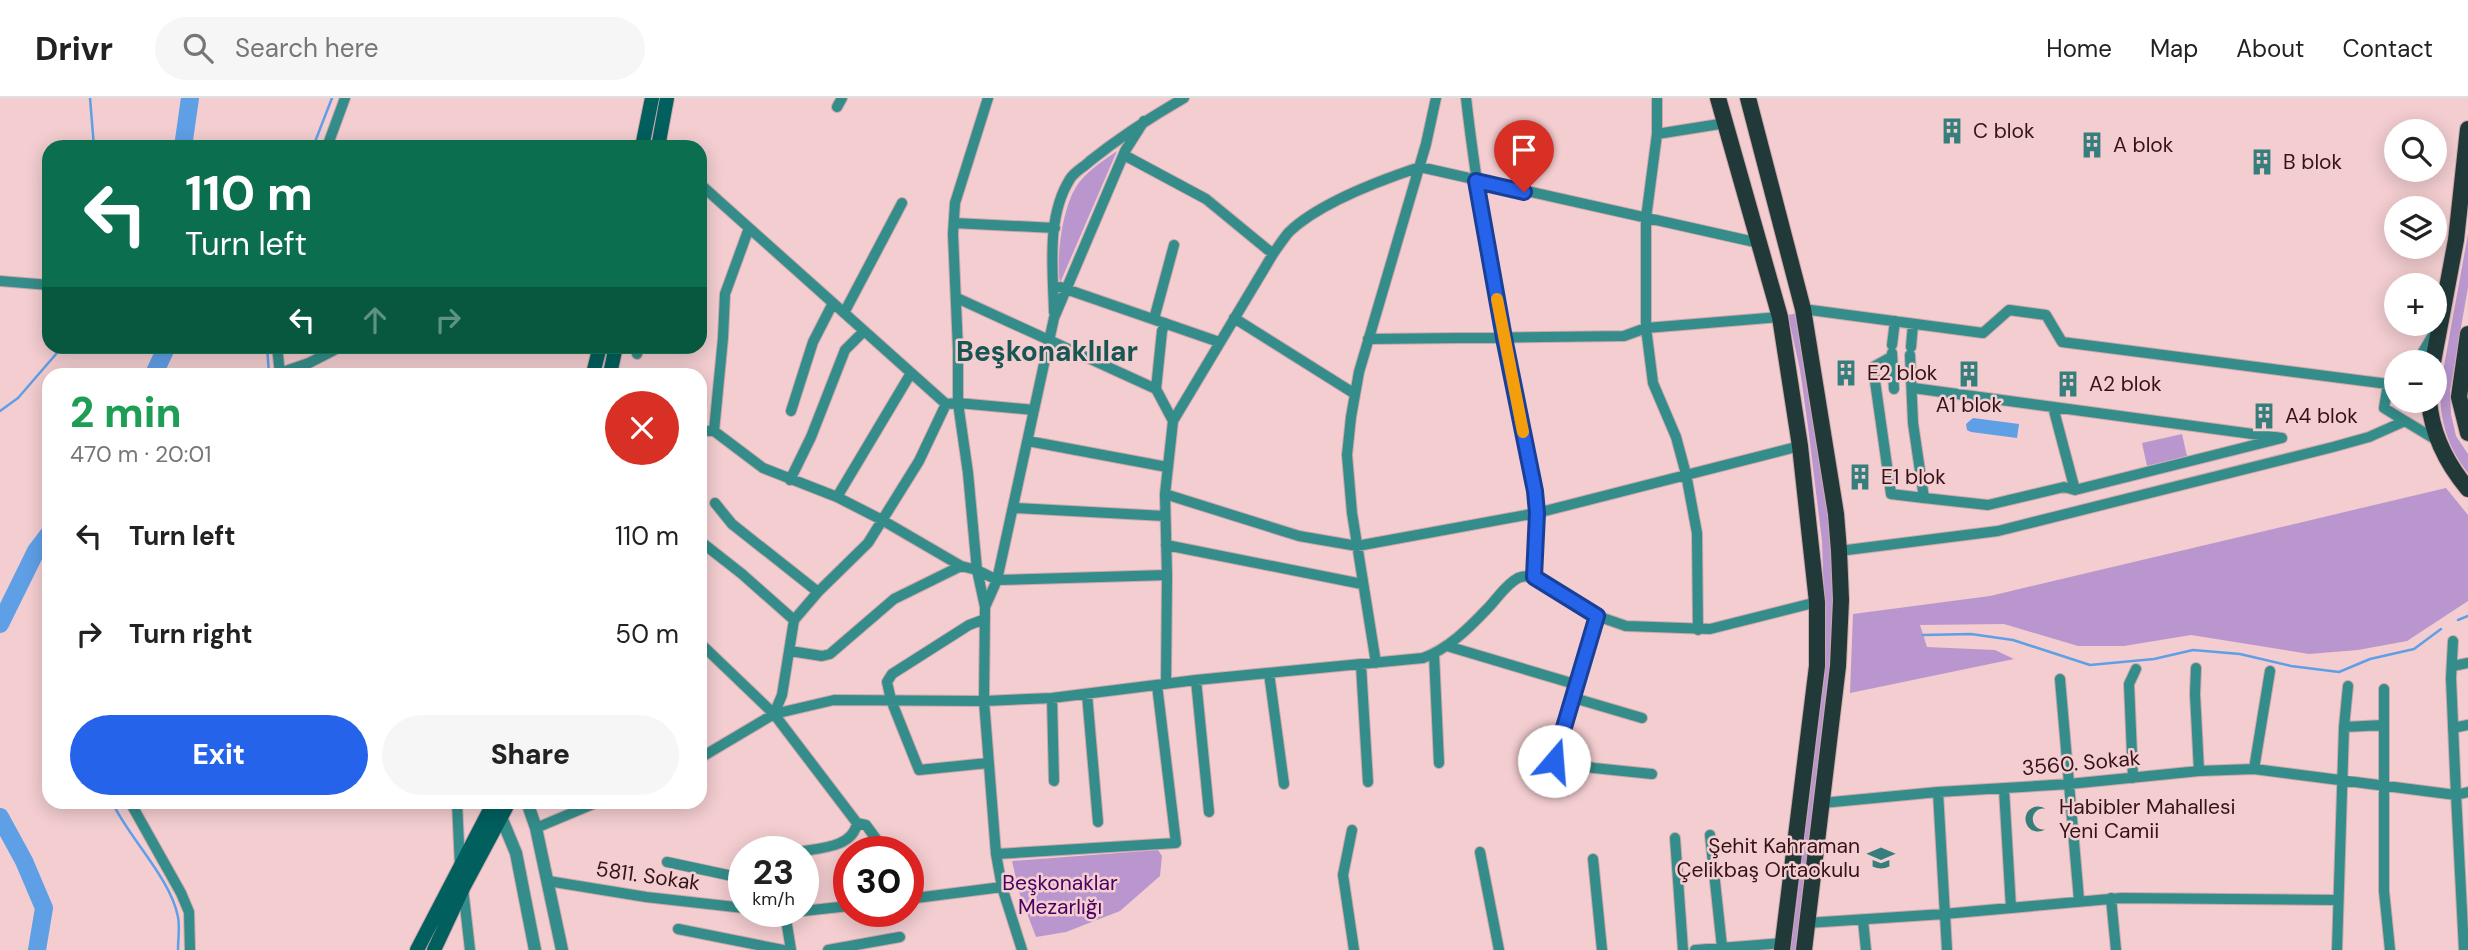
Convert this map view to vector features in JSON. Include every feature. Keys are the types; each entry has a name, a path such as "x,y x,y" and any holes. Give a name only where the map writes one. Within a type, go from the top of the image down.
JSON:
{"main road":[{"path":"643,140 652,98"},
{"path":"659,140 667,98"},
{"path":"1718,98 1780,317 1800,446 1817,601 1817,666 1783,946"},
{"path":"1748,98 1803,309 1836,514 1839,551 1840,639 1804,950"},
{"path":"2447,289 2456,240 2468,128"},
{"path":"2468,334 2459,397 2468,433"},
{"path":"2432,413 2438,442 2454,472 2468,489"},
{"path":"417,950 491,809"},
{"path":"434,950 463,888 506,809"}],"street":[{"path":"330,140 345,98"},
{"path":"988,98 955,203 957,298 952,403 968,473 977,570 985,613 984,702 996,854 1002,887 1022,950"},
{"path":"1054,318 1055,228 1060,200 1071,177 1143,121 1184,98"},
{"path":"1376,663 1362,584 1347,455 1355,394 1368,340 1420,167 1436,98"},
{"path":"1466,98 1476,181 1535,491 1537,513 1534,577"},
{"path":"1657,98 1657,134 1646,218 1646,327 1653,383 1676,437 1686,474 1696,533 1698,630"},
{"path":"988,763 919,770 891,700 887,682 892,674 985,613 997,580 1014,508 1054,318 1124,155 1143,121"},
{"path":"1657,134 1726,123"},
{"path":"1124,155 1206,199 1273,254"},
{"path":"996,854 1176,843 1161,685 1167,575 1165,494 1173,421 1273,254 1288,233 1300,223 1382,180 1420,167 1759,243"},
{"path":"707,190 911,373 952,403 1034,410"},
{"path":"844,313 902,203"},
{"path":"954,223 1055,228"},
{"path":"714,430 723,338 724,294 749,228"},
{"path":"1173,421 1156,388 1162,331 1160,321 1174,245"},
{"path":"0,281 42,284"},
{"path":"1053,285 1219,342"},
{"path":"957,298 1156,388"},
{"path":"791,411 813,342 833,303"},
{"path":"1803,309 1983,332 2009,310 2046,315 2062,342 2384,381"},
{"path":"1368,340 1624,337 1646,327 1780,317"},
{"path":"1234,318 1355,394"},
{"path":"1894,389 1892,352 1895,321"},
{"path":"1913,324 1910,351 1913,423 1924,498"},
{"path":"790,480 811,437 845,350 864,331"},
{"path":"1892,352 1872,367 1891,494 1988,505 2064,487 2075,490 2282,439"},
{"path":"296,368 326,354"},
{"path":"837,497 911,373"},
{"path":"1913,388 2294,439"},
{"path":"774,714 782,695 794,620 868,543 952,403"},
{"path":"2053,407 2075,490"},
{"path":"2392,413 2438,442"},
{"path":"1839,551 1998,531 2333,447 2369,437 2405,421"},
{"path":"707,430 714,430 763,468 837,497 883,520 961,566 997,580 1167,575"},
{"path":"1028,441 1167,467"},
{"path":"1165,494 1299,536 1357,546 1537,513 1800,446"},
{"path":"715,503 732,524 818,592"},
{"path":"1014,508 1165,516"},
{"path":"1166,545 1362,584"},
{"path":"707,546 794,620"},
{"path":"790,651 822,656 830,654 894,599 961,566"},
{"path":"707,754 774,714 834,700 984,702 1052,698 1196,680 1423,658 1447,646 1518,578 1534,577 1597,616 1626,625 1710,629 1817,601"},
{"path":"1597,616 1554,761 1652,774"},
{"path":"2453,641 2453,728 2456,795 2463,847 2464,950"},
{"path":"1447,646 1578,685"},
{"path":"707,650 774,714 857,823 866,825 874,836"},
{"path":"1434,654 1439,763"},
{"path":"2453,666 2468,663"},
{"path":"1361,665 1368,782"},
{"path":"2196,668 2199,771"},
{"path":"2133,778 2129,684 2136,669"},
{"path":"2254,769 2270,671"},
{"path":"1269,673 1284,784"},
{"path":"2060,679 2079,900"},
{"path":"1196,680 1209,812"},
{"path":"2337,950 2344,727 2348,686"},
{"path":"2384,689 2384,891 2389,950"},
{"path":"1087,694 1098,822"},
{"path":"1052,698 1054,781"},
{"path":"1574,698 1642,718"},
{"path":"2344,727 2384,725"},
{"path":"2453,728 2468,725"},
{"name":"3560. Sokak","path":"1822,803 2199,771 2254,769 2456,795"},
{"path":"2004,789 2011,908"},
{"path":"1938,792 1947,950"},
{"path":"2456,795 2468,792"},
{"path":"134,809 181,893 188,912 190,950"},
{"path":"457,809 460,867"},
{"path":"498,809 516,853 535,950"},
{"path":"530,809 537,828 562,950"},
{"path":"537,828 582,809"},
{"path":"819,847 847,840 856,830 857,823"},
{"path":"1352,830 1343,875 1354,950"},
{"path":"1710,835 1722,947"},
{"path":"1675,838 1683,950"},
{"path":"1480,852 1499,950"},
{"path":"1592,859 1602,950"},
{"path":"667,862 728,875"},
{"name":"5811. Sokak","path":"548,881 646,897 728,906"},
{"path":"924,897 1002,887"},
{"path":"463,888 470,950"},
{"path":"1807,923 1944,914 2111,898 2338,900"},
{"path":"2111,898 2116,950"},
{"path":"1863,920 1866,950"},
{"path":"784,927 791,950"},
{"path":"677,929 783,950"},
{"path":"828,950 900,937"},
{"path":"1695,950 1783,946"}],"green space":[{"path":"1117,151 1060,283 1061,234 1071,197 1084,176"},
{"path":"2468,234 2468,287 2450,391 2456,436 2468,454 2468,473 2446,433 2441,413 2447,413 2447,350"},
{"path":"1798,313 1832,541 1834,639 1797,950 1788,950 1824,601 1822,541 1808,427 1800,370 1788,315"},
{"path":"2182,434 2187,456 2147,466 2142,443"},
{"path":"2446,488 2468,515 2468,601 2407,641 2358,650 2309,654 2191,635 2124,646 2078,646 2004,624 1920,625 1927,647 1995,650 2014,659 1850,693 1853,614 1990,596"},
{"name":"Beşkonaklar Mezarlığı","path":"1158,850 1162,856 1160,876 1120,911 1066,932 1036,937 1019,892 1012,861"}],"water":[{"path":"1973,418 2019,424 2017,438 1971,432 1967,430 1966,424"}],"waterway":[{"path":"90,98 93,140"},
{"path":"184,140 190,98"},
{"path":"316,140 332,98"},
{"path":"44,368 56,354"},
{"path":"157,368 163,354"},
{"path":"268,354 269,368"},
{"path":"0,411 18,398 42,370"},
{"path":"0,624 42,543"},
{"path":"2458,620 2468,616"},
{"path":"1923,635 1971,634 2013,640 2090,665 2154,659 2193,650 2240,654 2291,666 2339,672 2370,659 2414,649 2441,629"},
{"path":"116,809 159,873 174,903 179,921 178,950"},
{"path":"0,817 24,861 44,908 37,950"}],"slow traffic":[{"path":"1497,299 1523,432"}],"place":[{"name":"C blok","path":"1952,131"},
{"name":"A blok","path":"2092,145"},
{"name":"B blok","path":"2262,162"},
{"name":"E2 blok","path":"1846,373"},
{"name":"A1 blok","path":"1969,374"},
{"name":"A2 blok","path":"2068,384"},
{"name":"A4 blok","path":"2264,416"},
{"name":"E1 blok","path":"1860,477"},
{"name":"Habibler Mahallesi Yeni Camii","path":"2038,819"},
{"name":"Şehit Kahraman Çelikbaş Ortaokulu","path":"1881,858"}],"district":[{"name":"Beşkonaklılar","path":"1047,351"}],"route":[{"path":"1524,192 1476,181 1535,491 1537,513 1534,577 1597,616 1554,761"}]}
